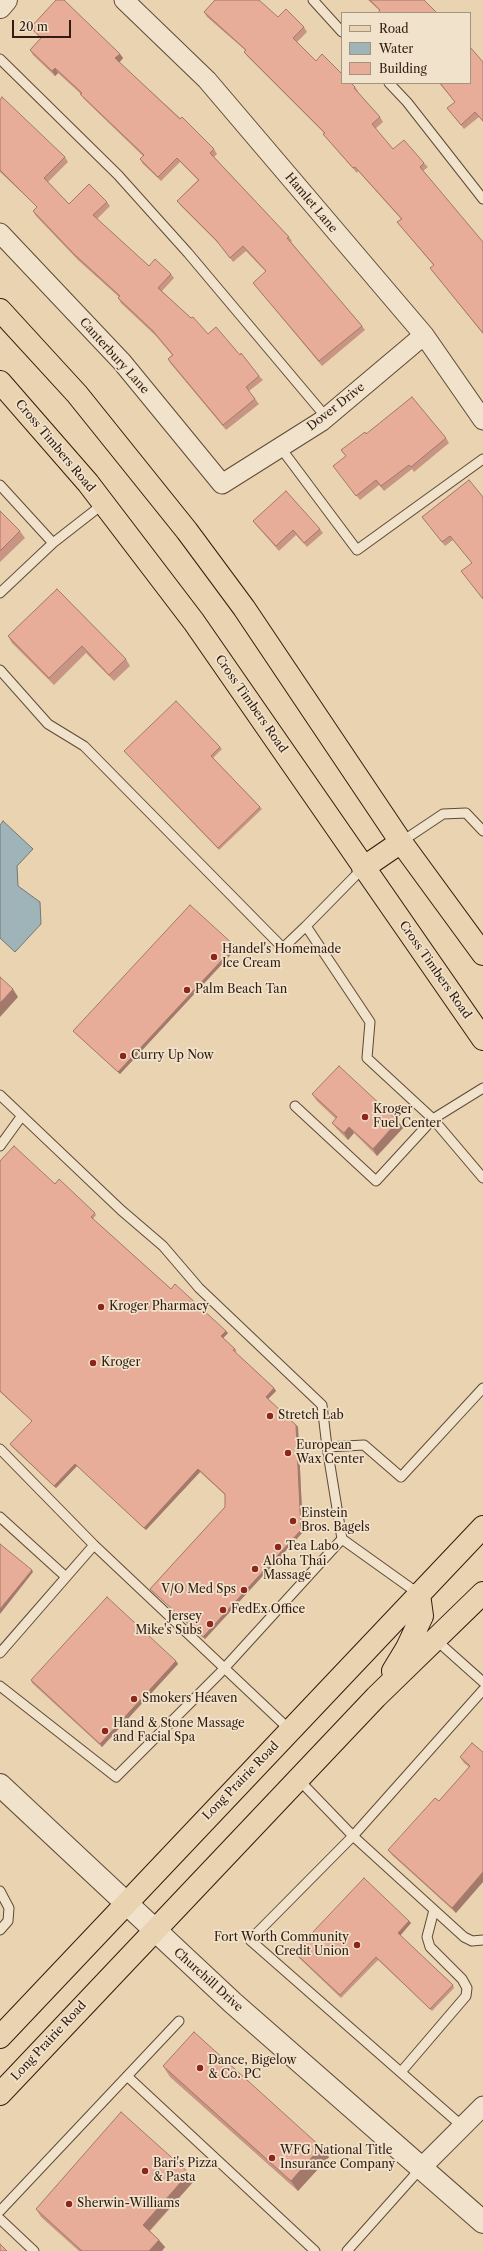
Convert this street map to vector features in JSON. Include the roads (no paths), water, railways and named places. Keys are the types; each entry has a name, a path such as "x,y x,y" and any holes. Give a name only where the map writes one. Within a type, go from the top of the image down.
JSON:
{"main road":[{"path":"0,310 77,394 187,531 244,608 401,842 483,954"},
{"name":"Cross Timbers Road","path":"0,382 88,484 194,622 483,1039"},
{"path":"364,868 401,842"},
{"name":"Long Prairie Road","path":"0,2037 483,1527"},
{"name":"Long Prairie Road","path":"0,2094 376,1697 483,1593"},
{"path":"376,1697 407,1648 422,1616 419,1594"}],"street":[{"path":"0,7 6,0"},
{"name":"Hamlet Lane","path":"124,0 207,80 424,335 483,420"},
{"name":"Canterbury Lane","path":"0,233 122,362 222,484"},
{"name":"Dover Drive","path":"222,484 326,417 424,335"},
{"name":"Churchill Drive","path":"0,1784 154,1931 483,2222"},
{"path":"421,2168 483,2106"}],"lane":[{"path":"313,0 341,31"},
{"path":"0,59 118,175 188,253 326,417"},
{"path":"390,84 407,102 483,199"},
{"path":"280,447 357,550 483,459"},
{"path":"0,485 52,544"},
{"path":"0,593 52,544 103,504"},
{"path":"0,670 48,724 84,746 283,948 364,868"},
{"path":"401,842 442,814 466,814 483,831"},
{"path":"306,926 370,1022 367,1058 433,1119 483,1178"},
{"path":"296,1106 376,1181 433,1119 483,1088"},
{"path":"0,1095 21,1117 121,1210 163,1246 199,1288 322,1406 342,1539 419,1594"},
{"path":"0,1137 21,1117"},
{"path":"0,1146 21,1117"},
{"path":"327,1447 364,1445 401,1477 483,1388"},
{"path":"0,1449 94,1545 290,1730"},
{"path":"0,1517 66,1577"},
{"path":"0,1686 116,1778 223,1668 342,1539"},
{"path":"0,1654 94,1545"},
{"path":"436,1640 483,1682"},
{"path":"462,2126 250,1940 353,1836 483,1690"},
{"path":"299,1780 353,1836 464,1937 472,1941 483,1939"},
{"path":"0,1891 9,1908 8,1921 0,1930"},
{"path":"400,2072 466,1996 467,1988 462,1979 430,1948 427,1937 434,1910"},
{"path":"0,2211 179,2021"},
{"path":"128,2076 315,2251"},
{"path":"346,2251 421,2168"},
{"path":"0,2219 34,2251"}],"water":[{"path":"3,821 33,849 17,866 18,886 40,902 41,924 15,952 0,938 0,825"}],"place":[{"name":"Handel's Homemade Ice Cream","path":"214,957"},
{"name":"Palm Beach Tan","path":"187,990"},
{"name":"Curry Up Now","path":"123,1056"},
{"name":"Kroger Fuel Center","path":"365,1117"},
{"name":"Kroger Pharmacy","path":"101,1307"},
{"name":"Kroger","path":"93,1363"},
{"name":"Stretch Lab","path":"270,1416"},
{"name":"European Wax Center","path":"288,1453"},
{"name":"Einstein Bros. Bagels","path":"293,1521"},
{"name":"Tea Labo","path":"278,1547"},
{"name":"Aloha Thai Massage","path":"255,1569"},
{"name":"V/O Med Sps","path":"244,1590"},
{"name":"FedEx Office","path":"223,1610"},
{"name":"Jersey Mike's Subs","path":"210,1624"},
{"name":"Smokers Heaven","path":"134,1699"},
{"name":"Hand & Stone Massage and Facial Spa","path":"105,1731"},
{"name":"Fort Worth Community Credit Union","path":"357,1945"},
{"name":"Dance, Bigelow & Co. PC","path":"200,2068"},
{"name":"WFG National Title Insurance Company","path":"272,2158"},
{"name":"Bari's Pizza & Pasta","path":"145,2171"},
{"name":"Sherwin-Williams","path":"69,2204"}]}
